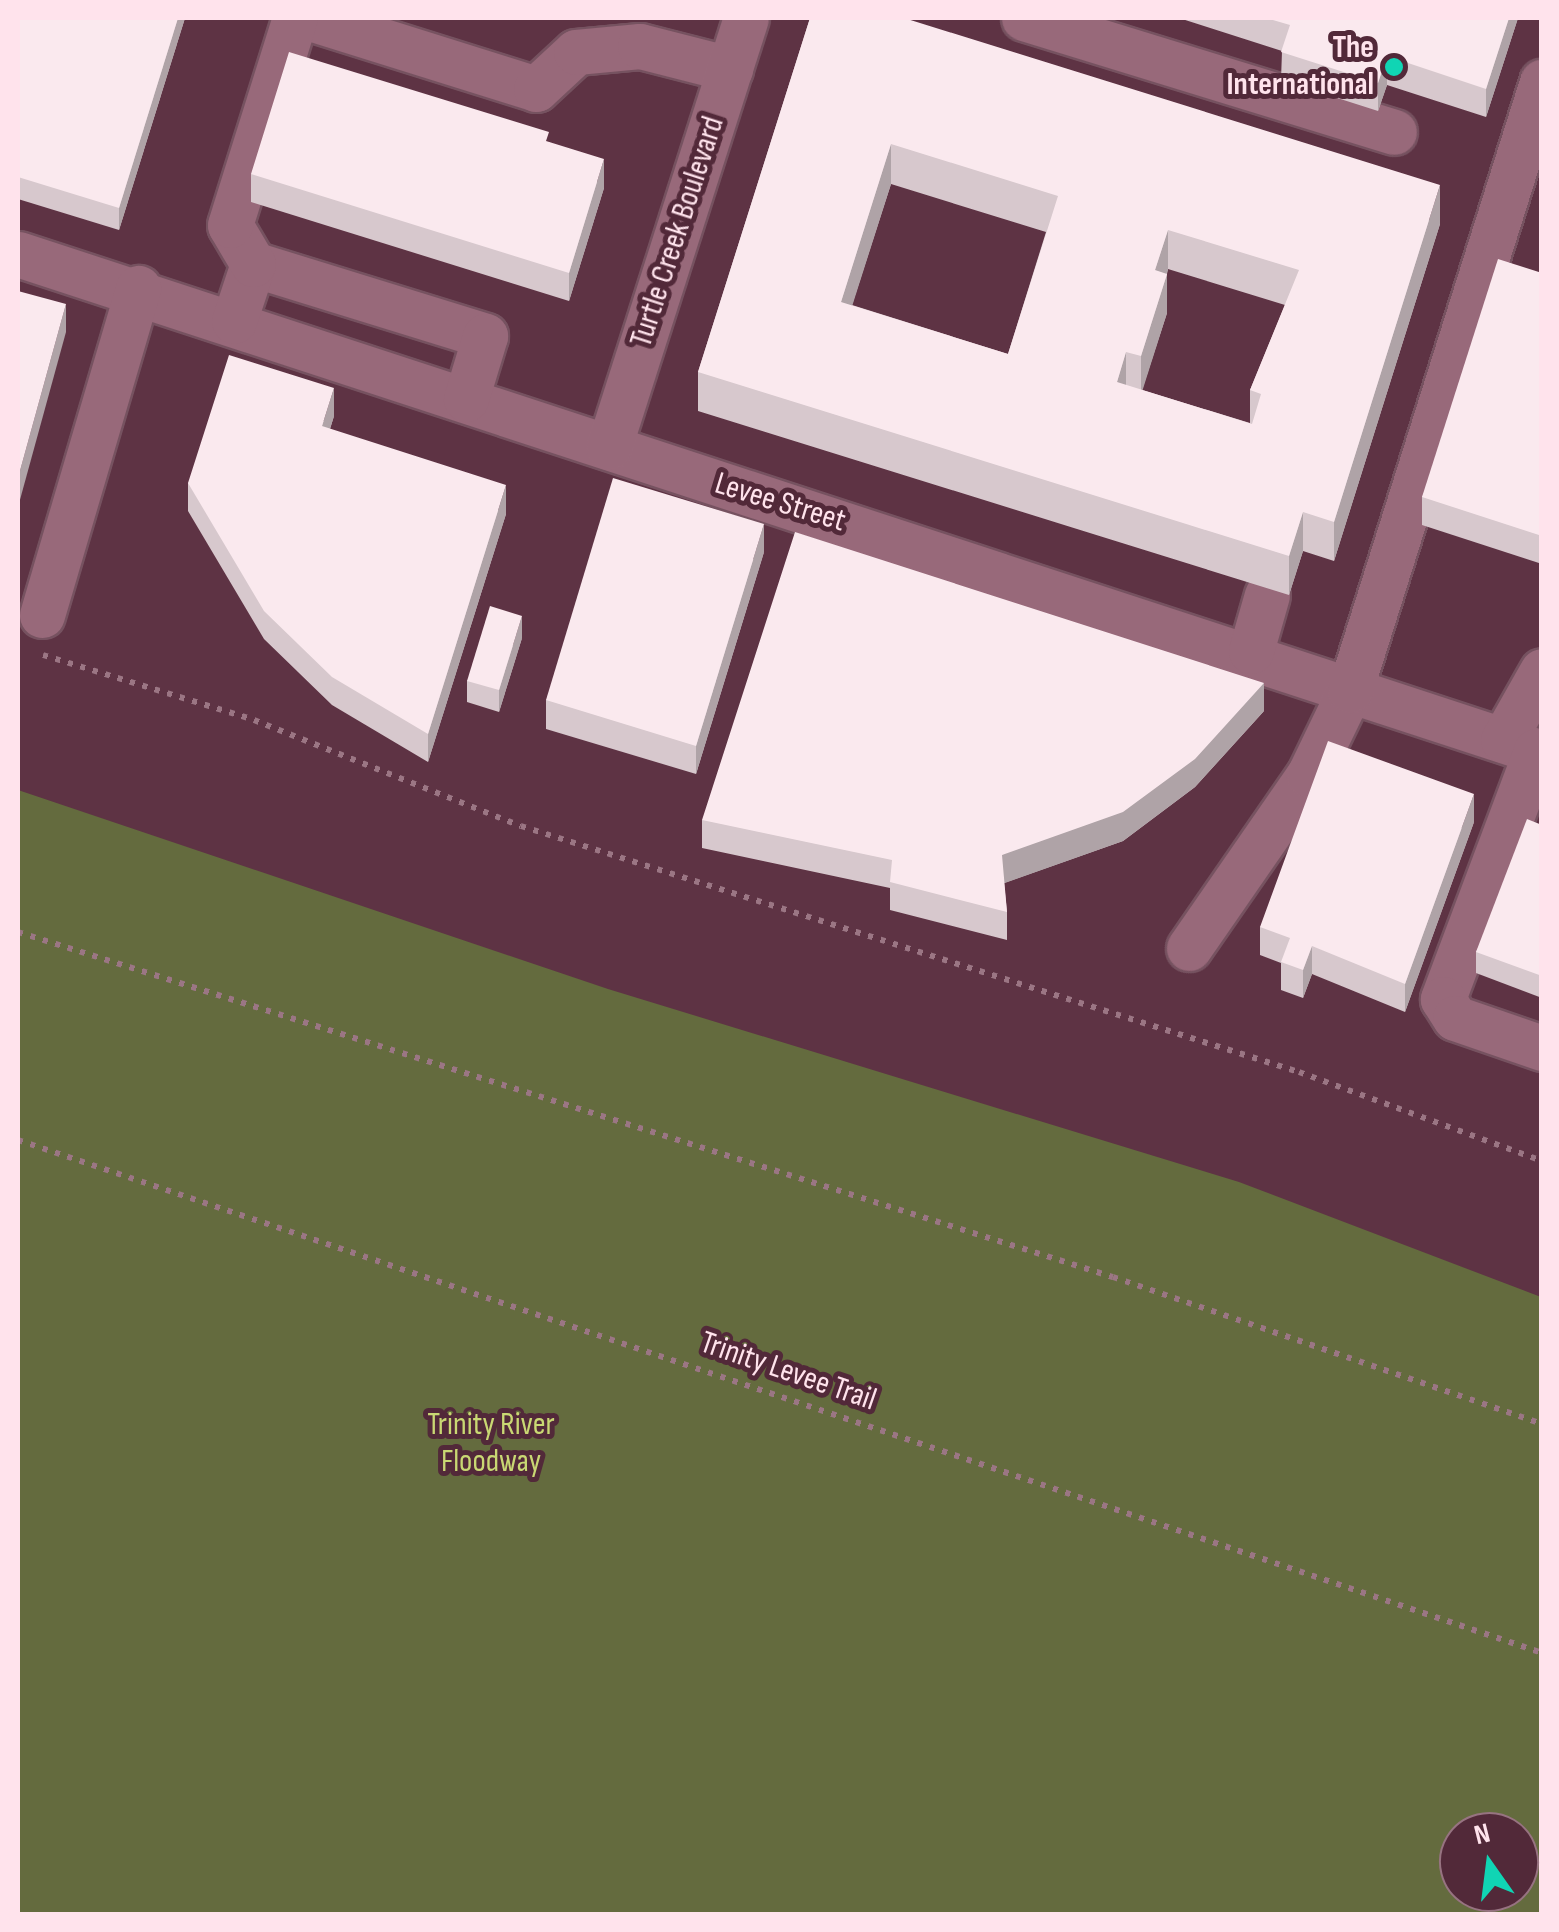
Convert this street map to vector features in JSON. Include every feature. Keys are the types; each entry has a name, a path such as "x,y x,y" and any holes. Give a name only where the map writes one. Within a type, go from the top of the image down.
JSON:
{"street":[{"path":"296,18 230,226 253,264 484,336 466,399"},
{"path":"310,18 536,89 576,52 640,46 730,69"},
{"name":"Turtle Creek Boulevard","path":"609,447 746,18"},
{"path":"1024,18 1394,132"},
{"path":"1199,72 1212,28"},
{"path":"1189,948 1310,775 1350,690 1542,82"},
{"name":"Levee Street","path":"18,254 138,288 609,447 1251,651 1350,690 1527,748"},
{"path":"234,320 253,264"},
{"path":"37,634 138,288"},
{"path":"1251,651 1267,596"},
{"path":"1542,671 1527,748 1443,999 1455,1018 1542,1048"}],"path":[{"path":"37,634 521,826 1299,1072 1542,1161"},
{"path":"18,932 1113,1277 1542,1424"},
{"name":"Trinity Levee Trail","path":"18,1140 1542,1653"}],"green space":[{"name":"Trinity River Floodway","path":"18,790 608,989 1239,1182 1541,1297 1541,1914 18,1914"}],"building":[{"path":"18,18 178,18 119,208 18,177"},
{"path":"810,18 904,18 1440,185 1334,522 1303,512 1289,556 698,372","holes":["891,144 1058,196 1008,354 841,302","1168,230 1299,270 1250,390 1261,394 1252,424 1117,382 1126,352 1141,356 1167,274 1155,270"]},
{"path":"1266,18 1509,18 1486,89 1387,56 1378,83 1281,52 1290,25"},
{"path":"289,52 549,132 546,141 604,159 569,273 251,174"},
{"path":"1498,259 1542,273 1542,536 1422,497"},
{"path":"18,291 66,304 18,478"},
{"path":"229,355 334,388 322,426 506,485 428,734 332,677 264,611 188,483"},
{"path":"613,478 764,524 696,746 546,700"},
{"path":"795,532 1264,683 1195,759 1123,812 1002,855 1007,912 890,882 892,860 702,820"},
{"path":"490,606 522,616 499,690 467,681"},
{"path":"1328,741 1474,794 1405,984 1312,946 1303,970 1281,962 1290,938 1260,927"},
{"path":"1527,819 1542,825 1542,976 1476,952"}],"place":[{"name":"The International","path":"1394,67"}]}
